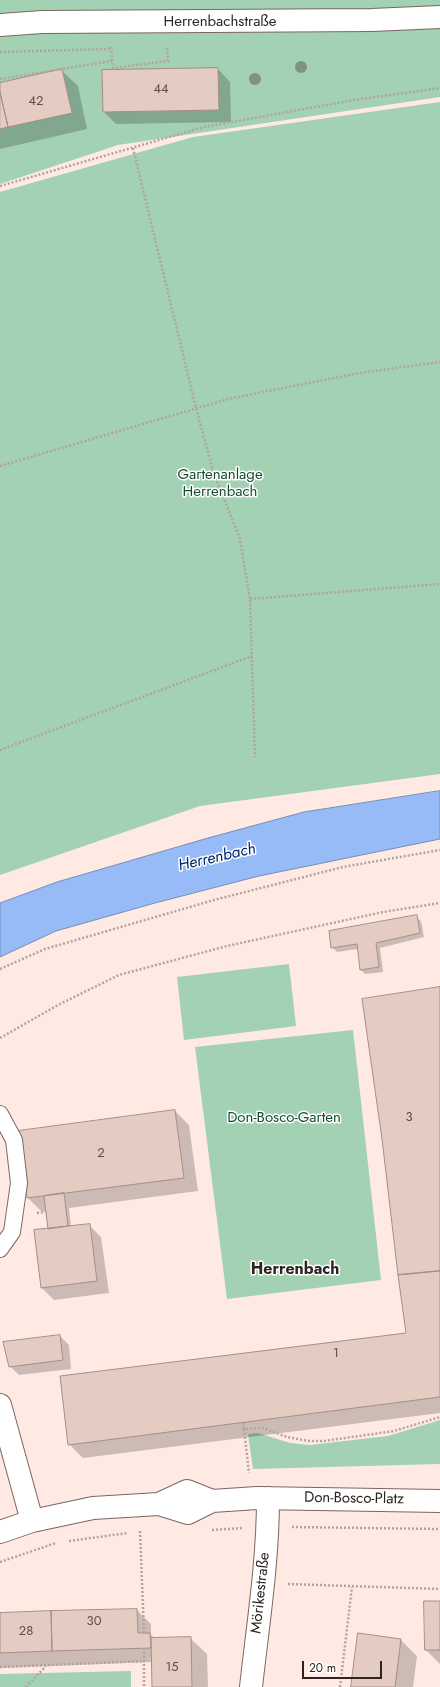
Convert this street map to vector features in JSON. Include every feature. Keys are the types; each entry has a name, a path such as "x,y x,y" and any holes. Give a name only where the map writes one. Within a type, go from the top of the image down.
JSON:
{"street":[{"name":"Herrenbachstraße","path":"0,25 28,23 372,20 440,17"},
{"path":"0,1405 32,1521 0,1532"},
{"name":"Don-Bosco-Platz","path":"32,1521 93,1508 159,1504 188,1513 212,1501 268,1498 440,1501"},
{"name":"Mörikestraße","path":"251,1687 263,1584 268,1527 268,1498"}],"lane":[{"path":"0,1114 14,1140 19,1183 12,1232 0,1250"}],"path":[{"path":"108,22 113,68 168,61 165,22"},
{"path":"0,52 111,49"},
{"path":"0,79 112,61"},
{"path":"0,186 204,127 354,100 440,88"},
{"path":"133,148 196,408 214,474 240,539 250,599 255,757"},
{"path":"0,466 228,399 359,373 440,362"},
{"path":"250,599 440,584"},
{"path":"0,750 252,656"},
{"path":"0,969 45,949 214,900 343,867 440,850"},
{"path":"0,1038 58,1005 119,975 227,946 383,912 440,903"},
{"path":"244,1428 263,1428 287,1437 309,1441 394,1431 440,1417"},
{"path":"243,1423 249,1469"},
{"path":"211,1530 321,1526 440,1529"},
{"path":"140,1531 144,1633"},
{"path":"0,1562 62,1542 147,1531"},
{"path":"286,1584 440,1589"},
{"path":"340,1687 352,1587"},
{"path":"144,1648 144,1687"},
{"path":"0,1667 145,1662"},
{"path":"26,1687 47,1665"}],"green space":[{"path":"0,0 440,0 440,97 118,145 0,184"},
{"name":"Gartenanlage Herrenbach","path":"440,102 440,774 200,806 0,875 0,192 193,137"},
{"path":"289,964 296,1026 184,1040 177,977"},
{"name":"Don-Bosco-Garten","path":"353,1030 381,1280 227,1299 195,1047"},
{"path":"440,1420 440,1464 253,1469 248,1434 258,1433 290,1443 310,1445 388,1436"},
{"path":"131,1671 131,1687 0,1687 0,1674"}],"water":[{"path":"440,791 440,839 259,876 155,903 56,931 0,957 0,903 57,882 304,812"}],"building":[{"path":"218,68 219,110 103,112 102,70"},
{"path":"62,69 72,113 8,127 0,92 0,83"},
{"path":"0,92 8,127 0,129"},
{"path":"417,915 420,933 376,943 379,967 360,970 357,944 331,948 329,931"},
{"path":"440,987 440,1271 398,1275 382,1139 362,999"},
{"path":"175,1110 184,1178 27,1198 18,1131"},
{"path":"64,1193 68,1226 48,1229 44,1196"},
{"path":"90,1224 97,1281 41,1288 34,1230"},
{"path":"440,1271 440,1397 68,1445 60,1376 406,1333 398,1275"},
{"path":"60,1335 63,1360 9,1367 3,1342"},
{"path":"424,1601 440,1601 440,1650 425,1650"},
{"path":"137,1609 138,1633 150,1633 151,1648 52,1651 51,1611"},
{"path":"51,1611 52,1651 0,1653 0,1613"},
{"path":"358,1633 401,1639 395,1687 351,1687"},
{"path":"191,1637 192,1687 152,1687 151,1638"}],"district":[{"name":"Herrenbach","path":"295,1270"}]}
